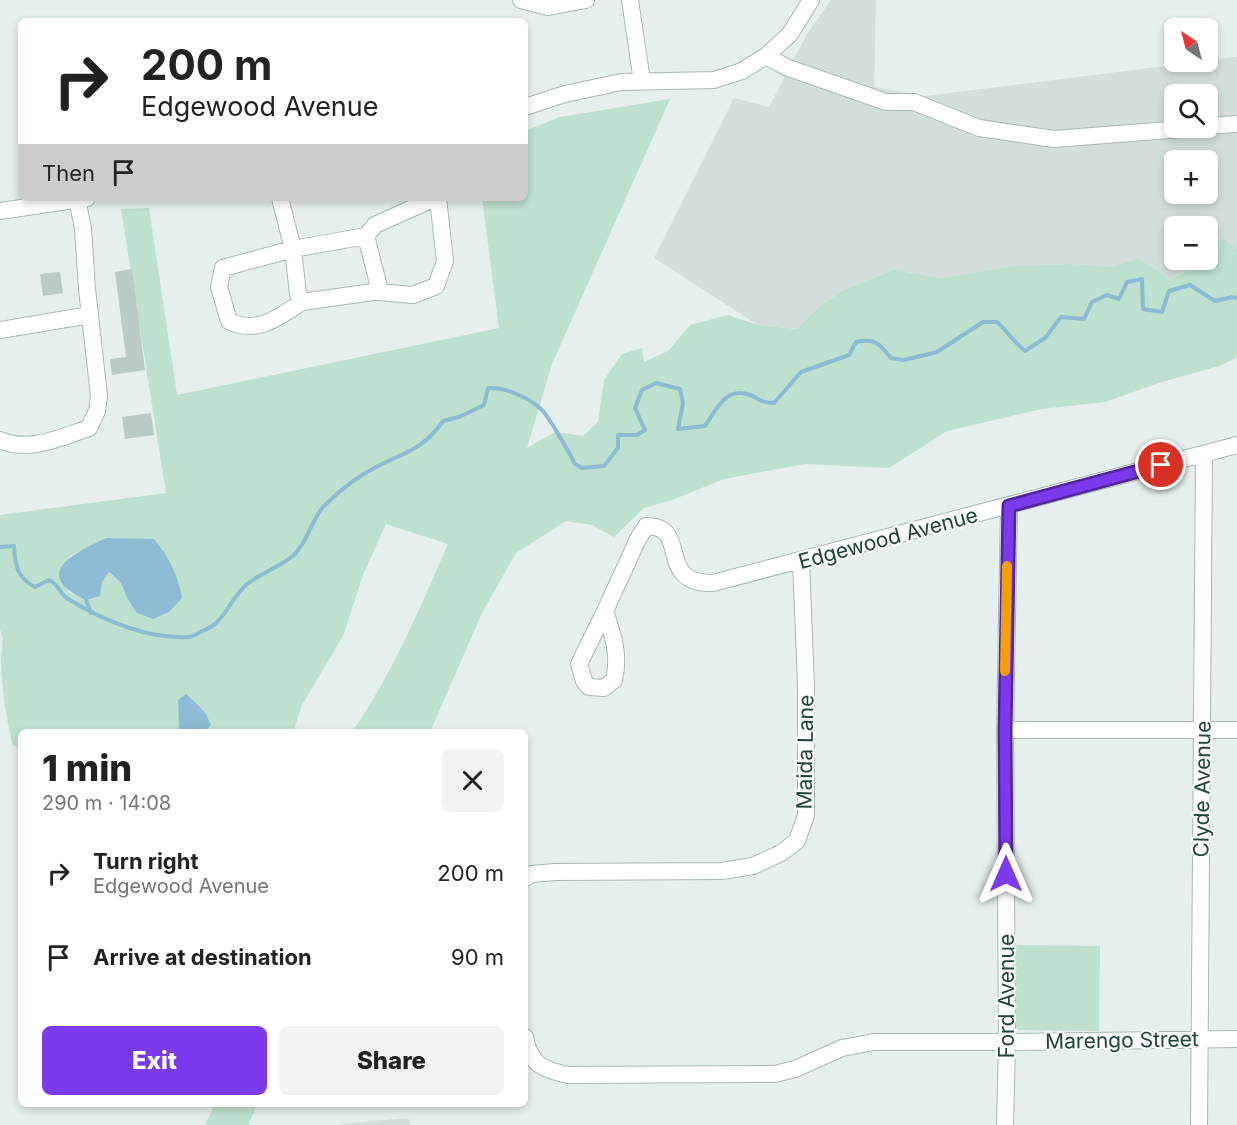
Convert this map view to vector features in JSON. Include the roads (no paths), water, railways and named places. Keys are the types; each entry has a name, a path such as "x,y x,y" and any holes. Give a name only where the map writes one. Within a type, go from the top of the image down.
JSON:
{"street":[{"path":"521,0 548,7 586,0"},
{"path":"630,0 642,81"},
{"path":"528,106 565,94 621,82 714,80 742,71 766,56 790,34 811,0"},
{"path":"766,56 786,67 886,102 914,102 979,128 1054,139 1164,130"},
{"path":"1218,125 1237,124"},
{"path":"0,211 68,201"},
{"path":"0,440 11,445 39,444 89,428 98,411 99,396 87,289 82,201"},
{"path":"281,201 293,249 298,294 302,302"},
{"path":"429,201 375,225 366,236 293,249 224,268 219,287 228,321 240,327 271,323 302,302 379,291 413,295 436,286 445,261 436,201"},
{"path":"366,236 379,291"},
{"path":"0,330 90,315"},
{"name":"Edgewood Avenue","path":"605,611 638,538 646,526 658,526 666,532 680,571 687,579 699,583 713,583 1237,445"},
{"name":"Clyde Avenue","path":"1199,1125 1204,454"},
{"name":"Ford Avenue","path":"1005,1125 1007,1042 1005,730 1009,506"},
{"name":"Maida Lane","path":"528,876 555,872 722,872 753,866 781,853 797,841 806,815 806,686 801,561"},
{"path":"1005,730 1237,730"},
{"name":"Marengo Street","path":"1007,1042 1237,1039"},
{"path":"528,1050 529,1054 546,1071 568,1075 775,1074 795,1069 842,1048 874,1041 1007,1042"}],"water":[{"path":"106,538 154,539 172,567 182,598 169,612 153,619 137,613 121,583 109,572 102,582 100,596 86,600 69,590 61,581 59,573 71,557"},
{"path":"186,694 198,705 206,714 211,725 208,729 179,729 178,700"}],"waterway":[{"path":"0,547 14,546 18,570 24,579 35,587 49,580 68,599 110,621 156,635 191,637 216,623 247,584 294,555 316,517 331,499 355,479 421,444 436,431 443,421 459,417 484,405 488,388 516,394 540,408 575,464 582,468 604,466 618,448 618,435 637,435 645,430 635,408 642,390 656,383 680,389 683,403 678,429 705,426 717,407 727,397 739,393 774,403 801,372 849,355 856,342 872,341 880,345 891,358 904,360 937,352 983,322 997,322 1025,351 1045,338 1061,317 1084,319 1092,302 1107,295 1119,299 1127,282 1142,279 1143,309 1162,312 1169,291 1190,285 1215,301 1237,298"},
{"path":"85,597 91,613"}]}
